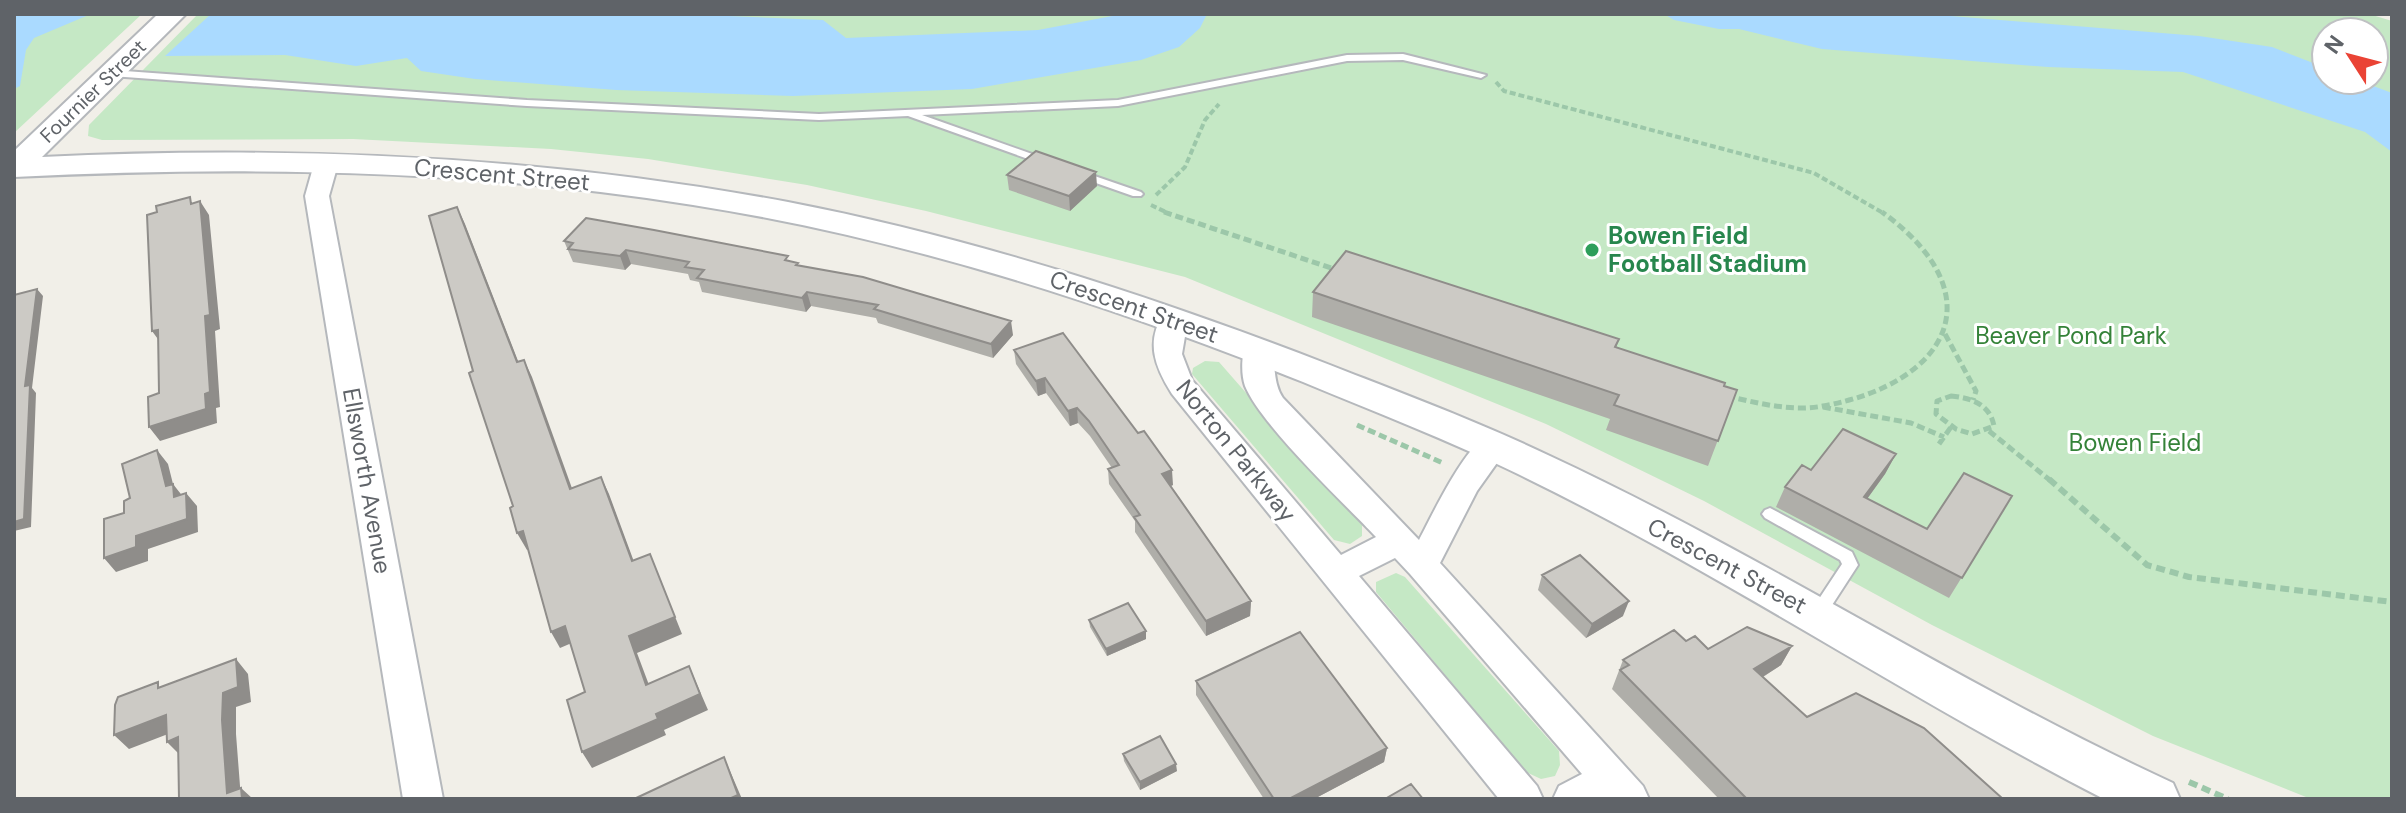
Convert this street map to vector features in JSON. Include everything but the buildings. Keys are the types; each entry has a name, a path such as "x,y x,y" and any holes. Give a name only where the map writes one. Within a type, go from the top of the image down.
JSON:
{"street":[{"name":"Fournier Street","path":"14,168 173,14"},
{"name":"Crescent Street","path":"14,168 90,163 326,164 481,170 653,190 788,212 1014,267 1174,319 1494,446 1561,478 1817,615 2047,746 2155,799"},
{"name":"Ellsworth Avenue","path":"326,164 317,196 423,799"},
{"name":"Norton Parkway","path":"1174,319 1165,349 1175,377 1523,799"},
{"path":"1257,350 1259,384 1272,405 1410,553 1619,788 1573,799"},
{"path":"1336,572 1410,553 1494,446"}],"lane":[{"path":"111,73 731,114 819,117 1118,103 1347,58 1403,57 1481,75"},
{"path":"906,113 1137,194"},
{"path":"1770,514 1846,556 1850,565 1817,615"}],"path":[{"path":"1481,75 1495,80 1504,91 1814,173 1857,192 1899,223 1933,260 1949,294 1945,333 1926,360 1886,385 1822,406"},
{"path":"1245,78 1209,113 1196,135 1187,166 1148,203 1158,210 1338,270"},
{"path":"1945,333 1976,391 1973,400"},
{"path":"1723,394 1750,401 1822,406 1911,423 1944,437"},
{"path":"1989,431 1994,419 1973,400 1951,396 1937,401 1936,414 1951,427 1972,434 1989,431 2072,497 2147,565 2189,577 2392,602"},
{"path":"1345,420 1444,464"},
{"path":"1939,444 1951,427"}],"green space":[{"path":"14,14 142,14 14,133"},
{"name":"Beaver Pond Park","path":"198,14 2369,14 2376,16 2310,16 2310,96 2390,96 2392,21 2392,799 2311,799 2153,736 1932,625 1704,501 1546,424 1185,277 926,211 807,185 648,159 551,149 353,139 102,140 88,136 89,125"},
{"path":"1205,361 1219,362 1362,525 1362,536 1350,544 1334,540 1192,374 1193,368"},
{"path":"1396,573 1405,577 1559,751 1560,765 1555,776 1541,779 1526,772 1376,592 1376,582"}],"water":[{"path":"14,14 91,14 34,38 26,50 20,86 14,89"},
{"path":"211,14 681,14 823,20 846,38 1038,30 1123,14 1207,14 1200,28 1179,47 1141,60 972,89 793,96 616,90 475,79 421,71 407,58 356,66 285,55 165,56"},
{"path":"1664,14 1926,14 2199,36 2272,47 2310,62 2310,96 2390,96 2392,93 2392,152 2365,132 2183,72 2048,67 1822,49 1739,29 1719,29 1674,20"}],"place":[{"name":"Bowen Field Football Stadium","path":"1592,250"}],"park label":[{"name":"Bowen Field","path":"2135,443"}]}
